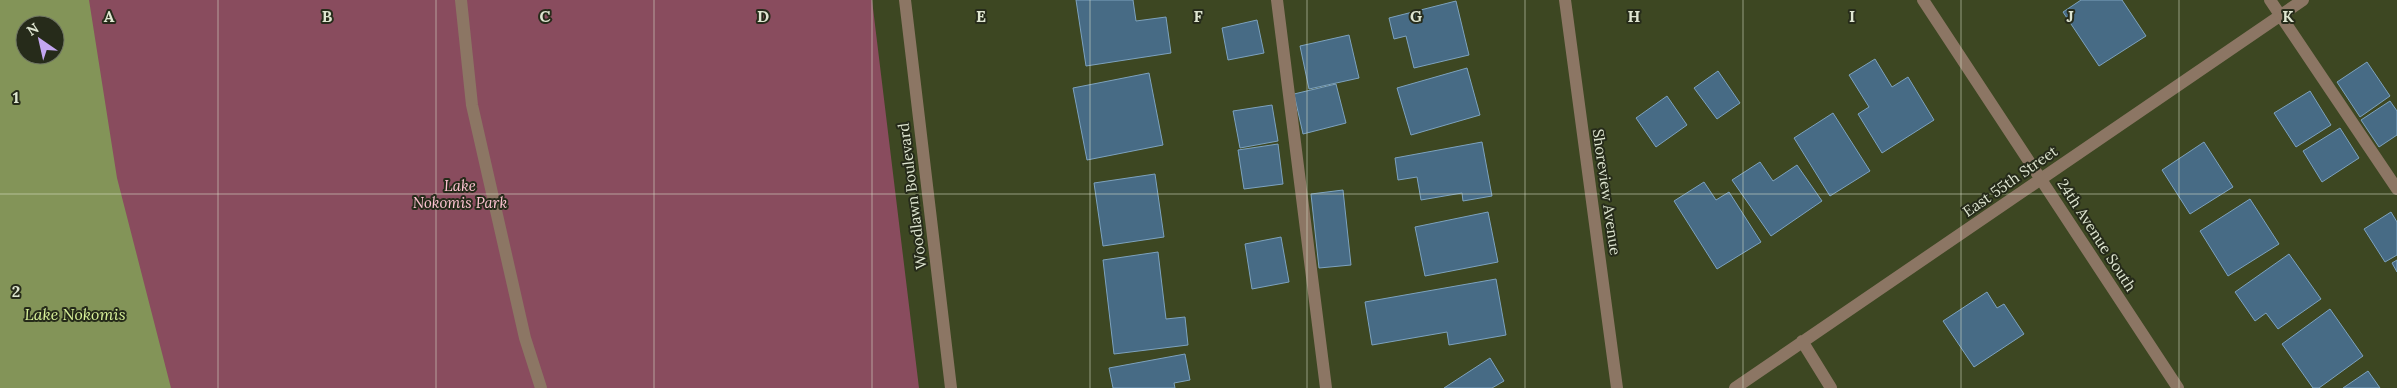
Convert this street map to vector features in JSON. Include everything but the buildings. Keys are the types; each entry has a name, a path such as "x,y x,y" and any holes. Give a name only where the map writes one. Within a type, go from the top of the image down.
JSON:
{"street":[{"path":"461,0 472,105 525,338 541,388"},
{"name":"Woodlawn Boulevard","path":"905,0 951,388"},
{"path":"1277,0 1326,388"},
{"name":"Shoreview Avenue","path":"1566,0 1617,388"},
{"name":"24th Avenue South","path":"1923,0 2178,388"},
{"path":"2270,0 2397,189"},
{"name":"East 55th Street","path":"1735,388 2303,0"},
{"path":"1802,341 1831,388"}],"green space":[{"name":"Lake Nokomis Park","path":"0,0 872,0 919,388 0,388"}],"water":[{"name":"Lake Nokomis","path":"0,0 89,0 117,178 171,388 0,388"}]}
